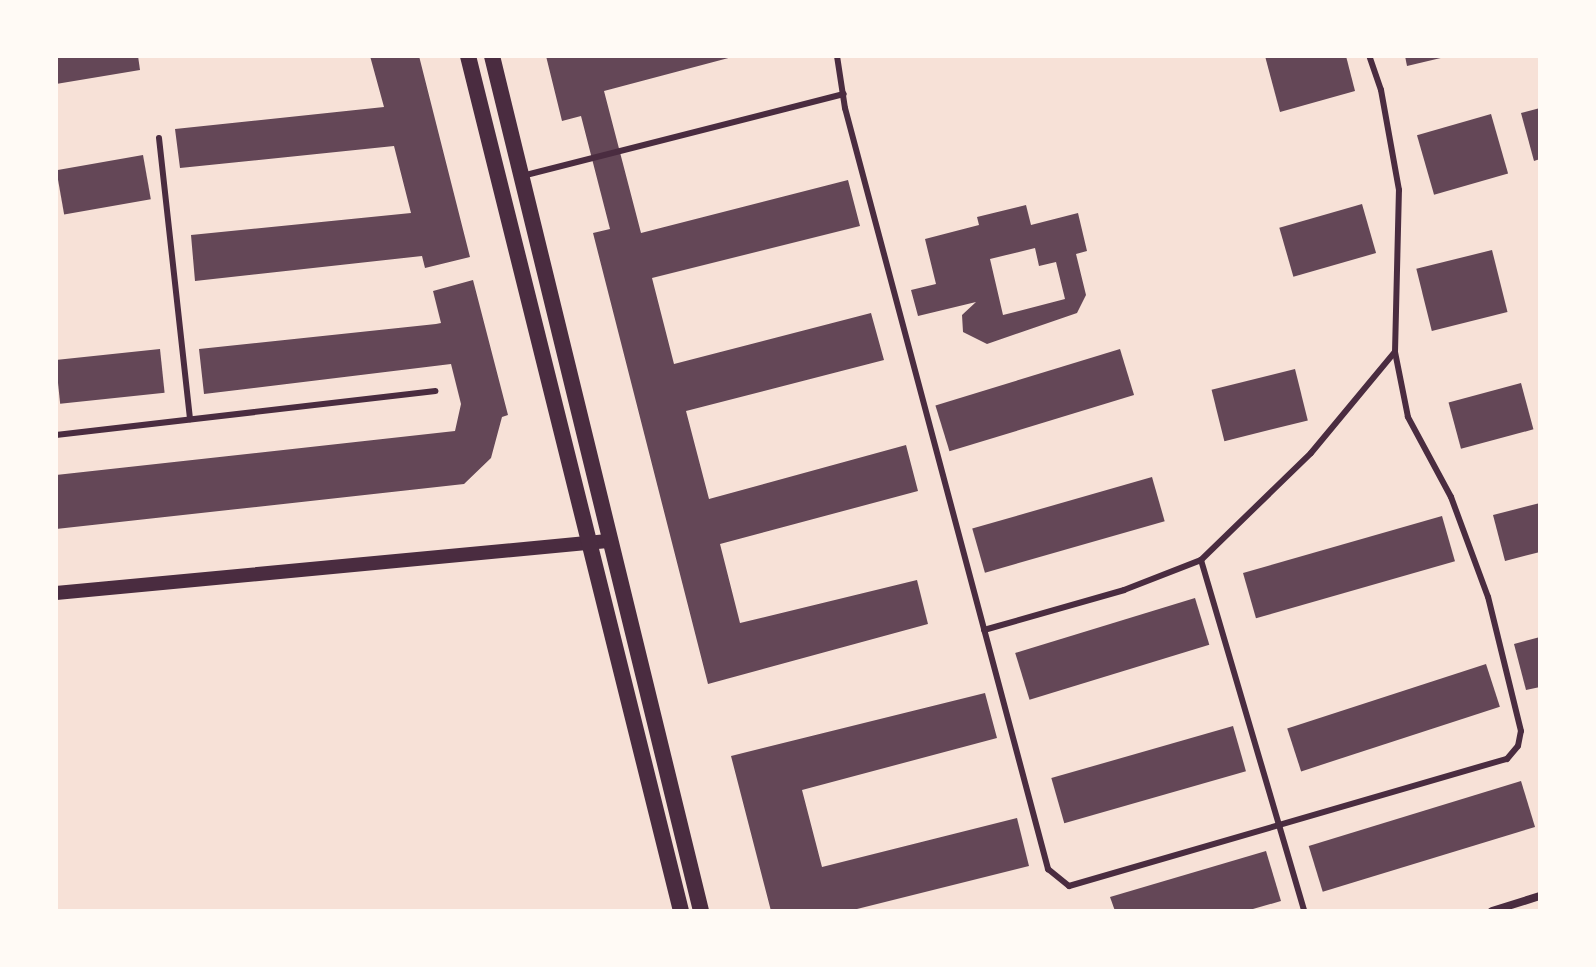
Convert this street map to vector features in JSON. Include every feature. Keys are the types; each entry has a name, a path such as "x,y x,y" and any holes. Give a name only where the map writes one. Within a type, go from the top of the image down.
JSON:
{"main road":[{"path":"468,56 681,911"},
{"path":"492,56 608,541 701,911"}],"street":[{"path":"56,593 608,541"},
{"path":"1492,911 1540,896"}],"lane":[{"path":"837,56 844,94 1048,869 1069,886 1280,828 1507,759 1518,746 1521,731 1488,597 1451,497 1408,417 1395,352 1399,190 1381,90 1369,56"},
{"path":"521,176 844,94"},
{"path":"159,138 190,419"},
{"path":"984,630 1124,590 1201,560 1311,453 1395,352"},
{"path":"56,435 435,391"},
{"path":"1201,560 1304,911"}],"building":[{"path":"56,56 138,56 140,70 56,84"},
{"path":"370,56 419,56 470,257 425,268 422,256 195,281 191,235 411,213 394,146 180,168 175,129 384,107"},
{"path":"546,56 736,56 604,91 641,233 848,180 860,226 652,278 674,364 871,313 884,360 686,411 709,499 906,445 918,491 720,544 740,623 917,580 928,624 708,684 593,233 610,229 581,116 562,121"},
{"path":"1265,56 1346,56 1355,91 1280,112"},
{"path":"1405,56 1445,56 1445,57 1407,66"},
{"path":"1540,108 1540,159 1534,161 1521,113"},
{"path":"1491,114 1508,174 1434,195 1417,135"},
{"path":"143,155 151,199 64,215 56,170"},
{"path":"1362,204 1376,253 1293,277 1279,228"},
{"path":"1026,205 1031,225 1078,213 1087,251 1076,254 1086,295 1077,313 987,344 963,332 962,315 976,302 918,316 911,290 936,284 925,239 979,225 977,217","holes":["1035,248 1039,266 1056,262 1065,299 1003,315 990,259"]},
{"path":"1492,250 1507,312 1432,331 1416,269"},
{"path":"473,280 508,415 502,417 491,458 464,484 56,529 56,475 455,431 461,404 451,364 204,394 199,349 441,323 433,291"},
{"path":"160,349 165,393 60,404 56,360"},
{"path":"1120,349 1134,395 949,451 935,405"},
{"path":"1295,369 1308,420 1224,441 1212,390"},
{"path":"1521,383 1533,429 1461,449 1449,402"},
{"path":"1152,477 1165,521 985,573 972,529"},
{"path":"1540,503 1540,552 1505,561 1493,515"},
{"path":"1442,516 1455,561 1256,618 1243,573"},
{"path":"1195,598 1209,645 1030,700 1015,653"},
{"path":"1540,637 1540,687 1526,690 1514,644"},
{"path":"1486,664 1500,707 1301,771 1287,729"},
{"path":"985,693 997,738 802,790 822,867 1017,818 1029,866 849,911 771,911 731,756"},
{"path":"1233,726 1246,771 1064,823 1051,778"},
{"path":"1521,781 1535,827 1323,892 1309,846"},
{"path":"1266,851 1281,901 1246,911 1115,911 1110,897"}]}
